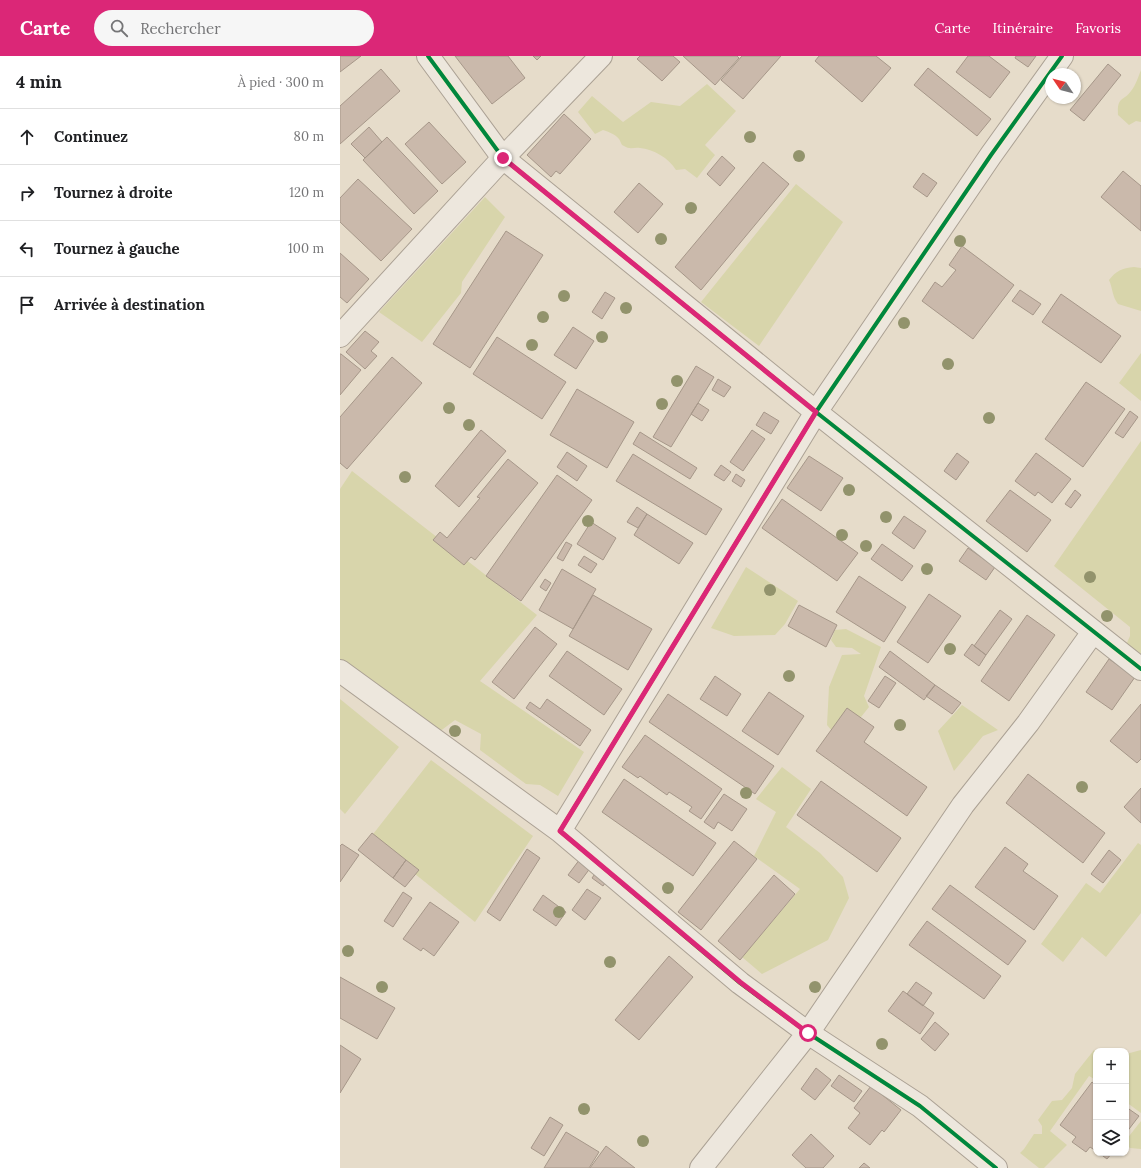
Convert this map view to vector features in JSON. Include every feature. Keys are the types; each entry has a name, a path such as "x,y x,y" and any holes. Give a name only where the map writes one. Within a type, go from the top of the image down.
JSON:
{"street":[{"path":"428,56 503,158 816,412 1141,669"},
{"path":"340,336 503,158 601,56"},
{"path":"560,831 816,412 991,155 1062,56"},
{"path":"701,1168 808,1033 963,805 1028,723 1093,632"},
{"path":"340,672 560,831 740,982 808,1033 920,1106 996,1168"}],"shaded area":[{"path":"1141,70 1141,122 1136,121 1129,125 1118,115 1118,105 1121,100 1133,89"},
{"path":"707,84 736,111 705,145 715,155 697,178 685,169 676,170 665,158 655,152 645,149 630,148 622,145 619,139 610,132 603,130 595,134 578,112 592,96 623,122 651,102 680,106"},
{"path":"796,184 843,222 759,346 701,302"},
{"path":"485,197 505,217 462,282 461,293 422,342 379,312"},
{"path":"1134,267 1141,268 1141,311 1118,304 1109,280 1120,270"},
{"path":"1141,353 1141,401 1119,383"},
{"path":"1141,441 1141,664 1126,645 1130,636 1130,627 1054,566"},
{"path":"352,471 537,615 480,681 584,752 558,796 540,785 526,784 480,750 481,734 455,720 439,732 340,661 340,489"},
{"path":"746,567 798,601 785,624 775,635 734,636 711,628"},
{"path":"846,629 881,647 864,696 869,707 857,722 832,731 827,725 829,687 842,655 861,654 852,648 836,647 831,640 835,630"},
{"path":"340,699 399,747 345,814 340,809"},
{"path":"962,705 998,730 983,736 954,771 938,731"},
{"path":"431,760 533,836 475,922 370,838"},
{"path":"782,767 811,789 786,827 820,853 843,877 849,898 828,940 762,974 742,957 800,889 754,856 776,812 756,799"},
{"path":"1138,843 1141,845 1141,913 1106,957 1082,937 1063,962 1041,944 1086,883 1100,893"},
{"path":"1141,1050 1141,1113 1129,1104 1129,1053"},
{"path":"1093,1051 1093,1078 1089,1076 1050,1131 1067,1145 1044,1168 1039,1168 1020,1153 1034,1134 1042,1134 1042,1126 1038,1120 1052,1101 1062,1100 1072,1088 1075,1074"},
{"path":"1141,1121 1141,1149 1129,1147 1129,1136"}],"building":[{"path":"340,56 361,56 340,72"},
{"path":"455,56 508,56 525,78 492,104"},
{"path":"533,56 541,56 537,60"},
{"path":"640,56 673,56 680,62 662,81 637,59"},
{"path":"683,56 737,56 739,58 715,85"},
{"path":"742,56 781,56 743,99 721,80"},
{"path":"819,56 876,56 891,68 862,102 815,61"},
{"path":"968,56 989,56 1010,72 990,98 956,72"},
{"path":"1016,56 1036,56 1028,67 1015,58"},
{"path":"1108,64 1121,75 1084,121 1070,110 1075,104 1081,104 1081,97"},
{"path":"928,68 991,119 977,136 914,85"},
{"path":"381,69 400,91 340,144 340,106"},
{"path":"564,114 591,139 560,174 556,171 551,177 527,155"},
{"path":"429,122 466,162 442,184 405,144"},
{"path":"369,127 382,142 365,158 351,144"},
{"path":"387,137 438,191 414,214 363,160"},
{"path":"722,156 735,168 720,186 707,174"},
{"path":"763,162 789,184 701,290 675,267"},
{"path":"1123,171 1141,186 1141,231 1101,197"},
{"path":"923,173 937,183 927,197 913,187"},
{"path":"358,179 412,229 381,261 340,222 340,198"},
{"path":"639,183 663,204 638,233 614,212"},
{"path":"506,231 543,255 470,368 433,344"},
{"path":"962,246 1014,285 973,339 922,301 935,282 942,287 956,270 949,265"},
{"path":"340,253 369,279 347,303 340,297"},
{"path":"1020,290 1041,304 1033,315 1012,301"},
{"path":"605,292 615,298 602,319 592,312"},
{"path":"1061,294 1121,336 1101,363 1042,322"},
{"path":"573,327 594,341 576,369 554,355"},
{"path":"365,331 379,342 371,351 377,356 365,369 346,352"},
{"path":"497,337 566,382 542,419 473,374"},
{"path":"340,354 361,370 340,395"},
{"path":"392,357 422,383 347,469 340,463 340,417"},
{"path":"696,366 714,377 671,447 653,437"},
{"path":"718,379 731,387 724,397 712,390"},
{"path":"1086,382 1125,409 1083,467 1045,439"},
{"path":"577,389 634,422 607,468 550,435"},
{"path":"698,403 709,410 702,421 691,414"},
{"path":"1130,411 1138,417 1123,438 1115,433"},
{"path":"764,412 779,421 771,434 756,425"},
{"path":"481,430 506,451 459,507 435,486"},
{"path":"752,430 765,439 743,471 730,462"},
{"path":"640,432 697,468 690,479 633,444"},
{"path":"567,452 587,466 577,481 557,467"},
{"path":"957,453 969,462 956,480 944,471"},
{"path":"1036,453 1071,479 1052,503 1038,492 1035,496 1015,481"},
{"path":"633,454 722,509 706,535 616,481"},
{"path":"809,456 843,478 821,511 787,488"},
{"path":"508,459 538,483 475,560 471,557 464,565 433,540 440,532 447,538 480,498 477,497"},
{"path":"721,465 731,472 724,481 714,475"},
{"path":"736,474 745,480 741,487 732,481"},
{"path":"557,475 592,500 521,601 486,576"},
{"path":"1010,490 1051,520 1027,552 986,521"},
{"path":"1075,490 1081,495 1071,508 1065,504"},
{"path":"782,499 858,553 837,581 762,528"},
{"path":"637,507 647,514 638,528 627,522"},
{"path":"647,514 693,543 679,564 634,535"},
{"path":"904,516 926,531 914,549 892,533"},
{"path":"591,522 616,538 603,560 577,544"},
{"path":"566,542 572,545 563,561 557,558"},
{"path":"882,544 913,566 902,581 871,559"},
{"path":"968,548 995,567 986,580 959,561"},
{"path":"584,556 597,564 591,573 578,565"},
{"path":"562,569 596,589 573,629 539,610"},
{"path":"859,576 906,607 884,642 836,612"},
{"path":"545,579 551,583 546,591 540,587"},
{"path":"929,594 961,616 928,663 897,642"},
{"path":"593,595 652,629 628,670 569,636"},
{"path":"799,605 837,625 826,647 788,626"},
{"path":"1000,610 1012,619 986,655 974,646"},
{"path":"1027,615 1055,635 1009,701 981,681"},
{"path":"535,627 557,644 514,699 492,682"},
{"path":"972,644 986,655 979,666 964,655"},
{"path":"567,651 622,689 604,715 549,676"},
{"path":"890,651 935,685 924,700 879,667"},
{"path":"1109,659 1135,677 1112,710 1086,692"},
{"path":"715,676 741,694 727,716 700,699"},
{"path":"885,676 896,683 879,708 868,701"},
{"path":"935,685 961,703 952,714 926,696"},
{"path":"769,692 804,716 778,755 742,731"},
{"path":"668,694 774,766 755,794 649,722"},
{"path":"547,699 591,730 580,746 526,708 530,702 540,709"},
{"path":"1141,704 1141,759 1137,763 1110,741"},
{"path":"847,708 874,727 864,742 927,787 907,816 816,751"},
{"path":"645,735 722,789 701,819 689,811 692,807 669,792 667,795 640,776 638,778 622,767"},
{"path":"1028,774 1105,833 1083,863 1006,803"},
{"path":"624,779 716,843 693,876 602,812"},
{"path":"821,781 901,838 877,872 797,815"},
{"path":"1141,788 1141,823 1124,807"},
{"path":"724,794 747,809 732,831 718,822 714,829 704,822"},
{"path":"372,833 406,860 393,878 358,850"},
{"path":"734,841 757,859 701,930 678,912"},
{"path":"342,844 359,855 340,882 340,846"},
{"path":"1005,847 1028,864 1023,871 1058,896 1034,930 975,887"},
{"path":"527,849 540,858 500,921 487,912"},
{"path":"1109,850 1121,860 1103,883 1091,874"},
{"path":"583,855 594,863 579,883 568,875"},
{"path":"406,860 419,870 405,887 393,878"},
{"path":"599,868 610,876 603,886 592,878"},
{"path":"774,875 795,894 740,960 718,941"},
{"path":"950,885 1026,941 1008,965 932,909"},
{"path":"587,889 601,898 585,920 572,910"},
{"path":"403,892 412,898 393,927 384,921"},
{"path":"543,895 566,912 556,926 533,910"},
{"path":"430,902 459,922 434,956 423,948 421,951 403,939"},
{"path":"927,921 1001,976 984,999 909,945"},
{"path":"669,956 693,977 639,1040 615,1020"},
{"path":"340,977 395,1008 377,1039 340,1018"},
{"path":"916,982 932,993 923,1006 907,994"},
{"path":"903,991 934,1013 920,1034 888,1011"},
{"path":"935,1022 949,1034 935,1051 921,1039"},
{"path":"340,1045 361,1059 340,1093"},
{"path":"816,1068 831,1080 815,1100 801,1089"},
{"path":"839,1075 862,1091 854,1102 831,1086"},
{"path":"1092,1082 1093,1083 1093,1149 1090,1147 1086,1152 1072,1142 1076,1137 1060,1125"},
{"path":"871,1086 901,1110 884,1132 882,1130 870,1145 848,1128 860,1113 854,1108"},
{"path":"1129,1109 1139,1116 1129,1129"},
{"path":"550,1117 563,1125 544,1156 531,1148"},
{"path":"566,1132 599,1152 589,1168 544,1168"},
{"path":"811,1134 834,1156 823,1168 806,1168 792,1155"},
{"path":"606,1146 635,1168 590,1168"},
{"path":"864,1163 870,1168 859,1168"}],"cycle path":[{"path":"428,56 503,158 816,412 1141,669"},
{"path":"996,1168 920,1106 808,1033 740,983 560,831 816,412 991,155 1062,56"}],"route":[{"path":"503,158 816,412 560,831 740,982 808,1033"}]}
